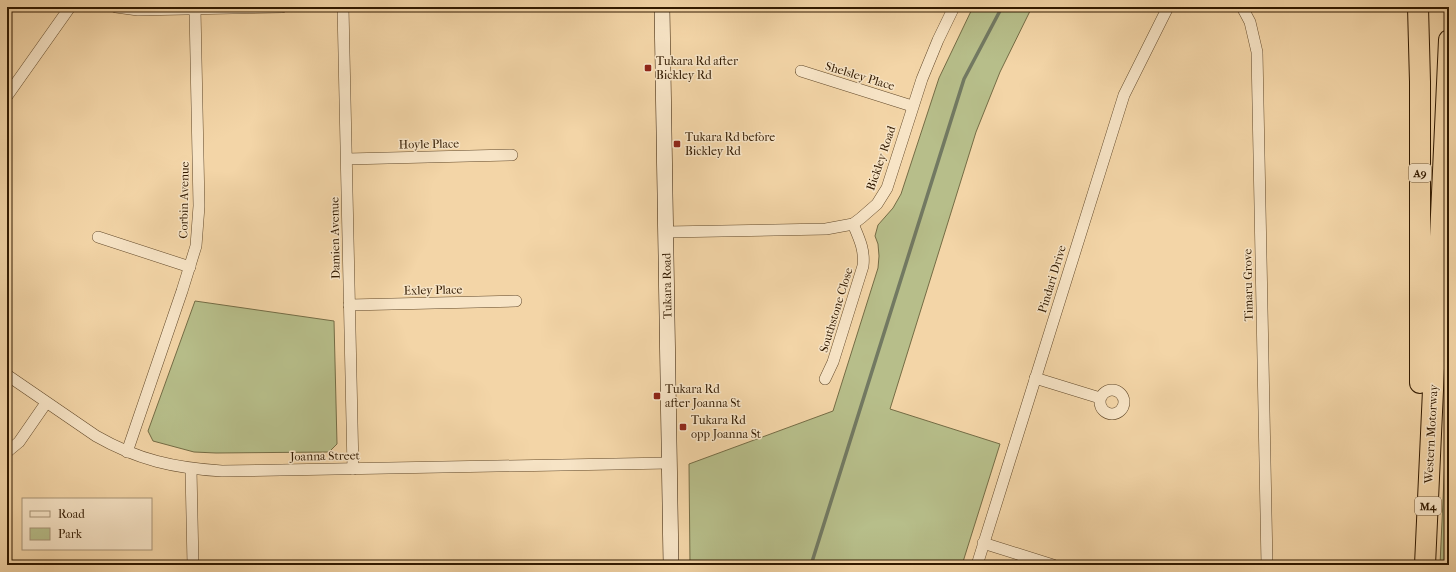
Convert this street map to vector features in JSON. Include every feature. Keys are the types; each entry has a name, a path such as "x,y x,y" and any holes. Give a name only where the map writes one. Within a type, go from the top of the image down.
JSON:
{"highway":[{"name":"A9","path":"1418,7 1421,263 1420,419 1430,448"},
{"name":"Western Motorway","path":"1425,565 1449,40"}],"street":[{"path":"7,96 70,7"},
{"path":"116,7 138,10 282,7"},
{"name":"Damien Avenue","path":"343,7 353,468"},
{"name":"Tukara Road","path":"662,7 671,565"},
{"name":"Bickley Road","path":"666,232 826,229 853,224 869,212 877,204 887,188 912,106 930,58 954,7"},
{"name":"Pindari Drive","path":"977,565 1124,94 1168,7"},
{"name":"Timaru Grove","path":"1242,7 1251,26 1257,52 1267,565"},
{"name":"Corbin Avenue","path":"127,452 196,246 199,206 195,9"},
{"name":"Shelsley Place","path":"801,71 912,106"},
{"name":"Hoyle Place","path":"347,159 512,155"},
{"name":"Southstone Close","path":"825,380 833,362 863,266 864,258 862,245 853,224"},
{"path":"98,237 190,267"},
{"name":"Exley Place","path":"349,305 516,301"},
{"name":"Joanna Street","path":"7,375 96,436 127,452 154,461 191,469 222,471 670,463"},
{"path":"1035,378 1100,398"},
{"path":"7,452 19,442 46,403"},
{"path":"191,469 193,565"},
{"path":"984,543 1053,565"}],"green space":[{"path":"973,7 1032,7 1000,72 976,132 890,409 1000,444 962,565 690,565 689,464 833,411 878,268 878,244 875,236 878,225 893,208 901,194 939,78"},
{"path":"195,301 334,321 337,444 329,452 194,452 153,441 148,431"},
{"path":"1449,369 1449,565 1440,565"}],"waterway":[{"path":"811,565 964,79 1002,7"}],"place":[{"name":"Tukara Rd after Bickley Rd","path":"648,68"},
{"name":"Tukara Rd before Bickley Rd","path":"677,144"},
{"name":"Tukara Rd after Joanna St","path":"657,396"},
{"name":"Tukara Rd opp Joanna St","path":"683,427"}]}
